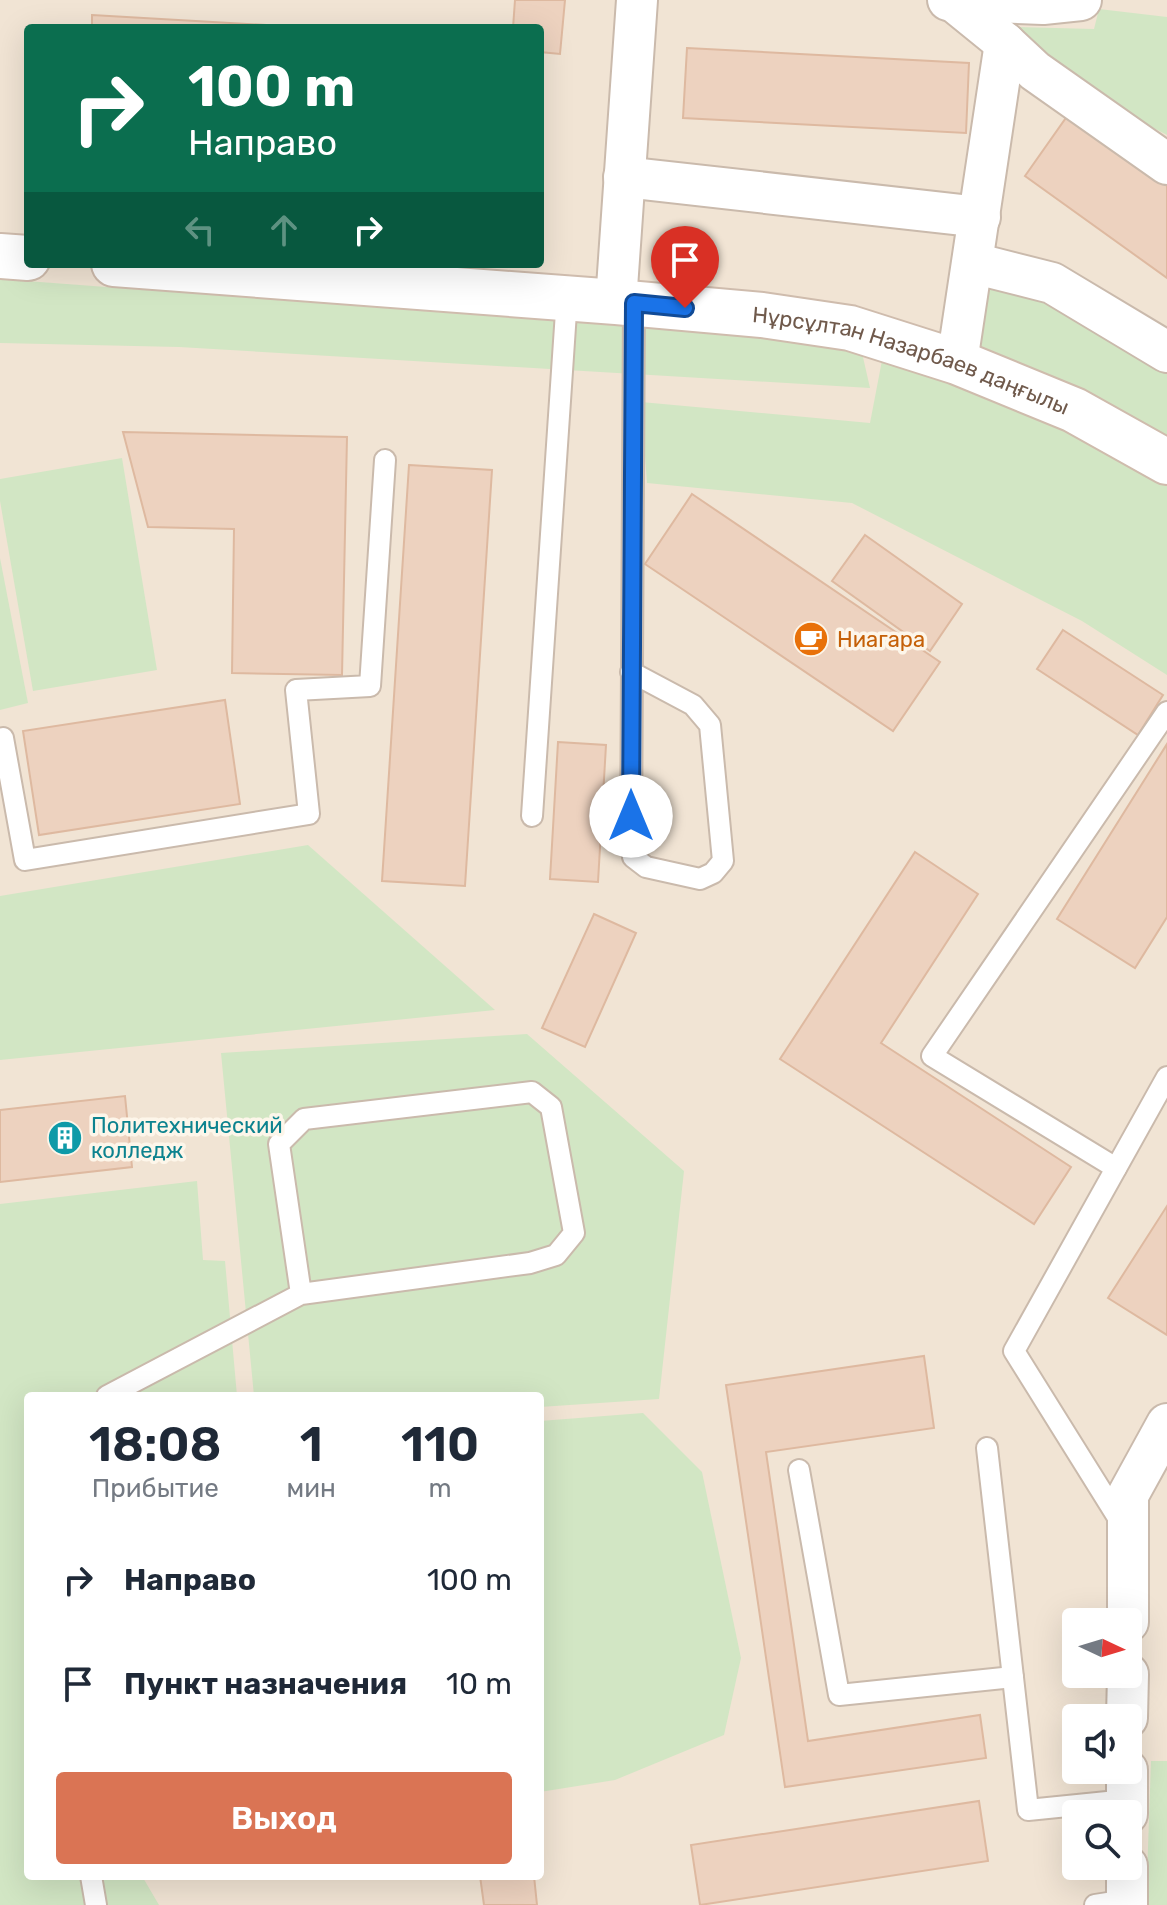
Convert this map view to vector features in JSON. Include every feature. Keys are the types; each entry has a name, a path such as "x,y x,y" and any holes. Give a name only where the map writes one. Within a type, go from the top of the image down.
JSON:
{"main road":[{"path":"0,256 24,258"},
{"name":"Нұрсұлтан Назарбаев даңғылы","path":"169,268 625,302 762,315 850,328 957,362 1074,410 1167,462"}],"street":[{"path":"625,302 624,177 637,0"},
{"path":"950,0 1043,4 1081,0"},
{"path":"950,0 1035,71 1167,164"},
{"path":"957,362 1005,43"},
{"path":"624,177 980,217"},
{"path":"973,263 1052,283 1167,352"},
{"path":"1128,1608 1128,1495 1167,1424"}],"lane":[{"path":"532,816 567,297"},
{"path":"625,302 631,844 633,857 646,867 700,879 713,873 723,861 710,725 693,705 631,672"},
{"path":"0,739 3,738 25,860 309,814 296,690 370,686 385,460"},
{"path":"1116,1168 932,1056 1167,712"},
{"path":"1128,1534 1014,1351 1167,1077"},
{"path":"115,1392 301,1294 530,1263 556,1255 574,1233 551,1107 532,1092 304,1119 279,1144 301,1294"},
{"path":"987,1448 1028,1810 1127,1795"},
{"path":"799,1470 839,1695 1013,1677"},
{"path":"92,1880 96,1905"}],"shaded area":[{"path":"0,0 1167,0 1167,1905 0,1905"}],"green space":[{"path":"1099,9 1167,17 1167,135 1018,57 983,26 1094,29"},
{"path":"984,274 1045,292 1167,372 1167,447 968,357"},
{"path":"0,279 860,344 870,388 179,347 0,343"},
{"path":"884,350 1074,423 1167,483 1167,675 1082,621 852,503 647,483 641,402 870,423"},
{"path":"122,458 157,670 33,691 0,501 0,479"},
{"path":"0,558 28,703 0,710"},
{"path":"308,845 495,1010 0,1060 0,896"},
{"path":"527,1034 684,1171 659,1399 544,1407 544,1392 254,1392 221,1053"},
{"path":"197,1181 203,1260 225,1261 237,1392 24,1392 24,1880 144,1880 159,1905 0,1905 0,1204"},
{"path":"643,1413 702,1472 741,1658 724,1735 615,1780 544,1791 544,1421"},
{"path":"1151,1761 1167,1761 1167,1905 1146,1905"}],"building":[{"path":"515,0 565,0 560,54 544,52 544,24 513,24"},
{"path":"92,15 248,24 92,24"},
{"path":"687,48 969,63 966,133 683,118"},
{"path":"1068,115 1167,186 1167,278 1025,176"},
{"path":"123,432 347,437 342,675 232,673 234,529 148,527"},
{"path":"409,465 492,470 465,886 382,881"},
{"path":"692,494 940,662 893,731 645,564"},
{"path":"865,535 962,604 930,651 832,581"},
{"path":"1063,630 1163,695 1138,735 1037,669"},
{"path":"225,700 240,804 39,835 23,731"},
{"path":"558,742 606,745 598,882 550,879"},
{"path":"1167,744 1167,917 1135,968 1057,919"},
{"path":"915,852 978,894 881,1043 1071,1167 1034,1224 780,1059"},
{"path":"594,914 636,933 585,1047 542,1028"},
{"name":"Политехнический колледж","path":"125,1096 132,1167 0,1182 0,1110"},
{"path":"1167,1206 1167,1335 1108,1298"},
{"path":"924,1356 934,1428 766,1452 808,1741 980,1715 986,1758 785,1787 726,1385"},
{"path":"979,1801 988,1861 700,1905 691,1845"},
{"path":"481,1880 534,1880 537,1905 484,1905"}],"place":[{"name":"Ниагара","path":"811,639"},
{"name":"Политехнический колледж","path":"65,1138"}],"route":[{"path":"631,816 634,303 685,308"}]}
